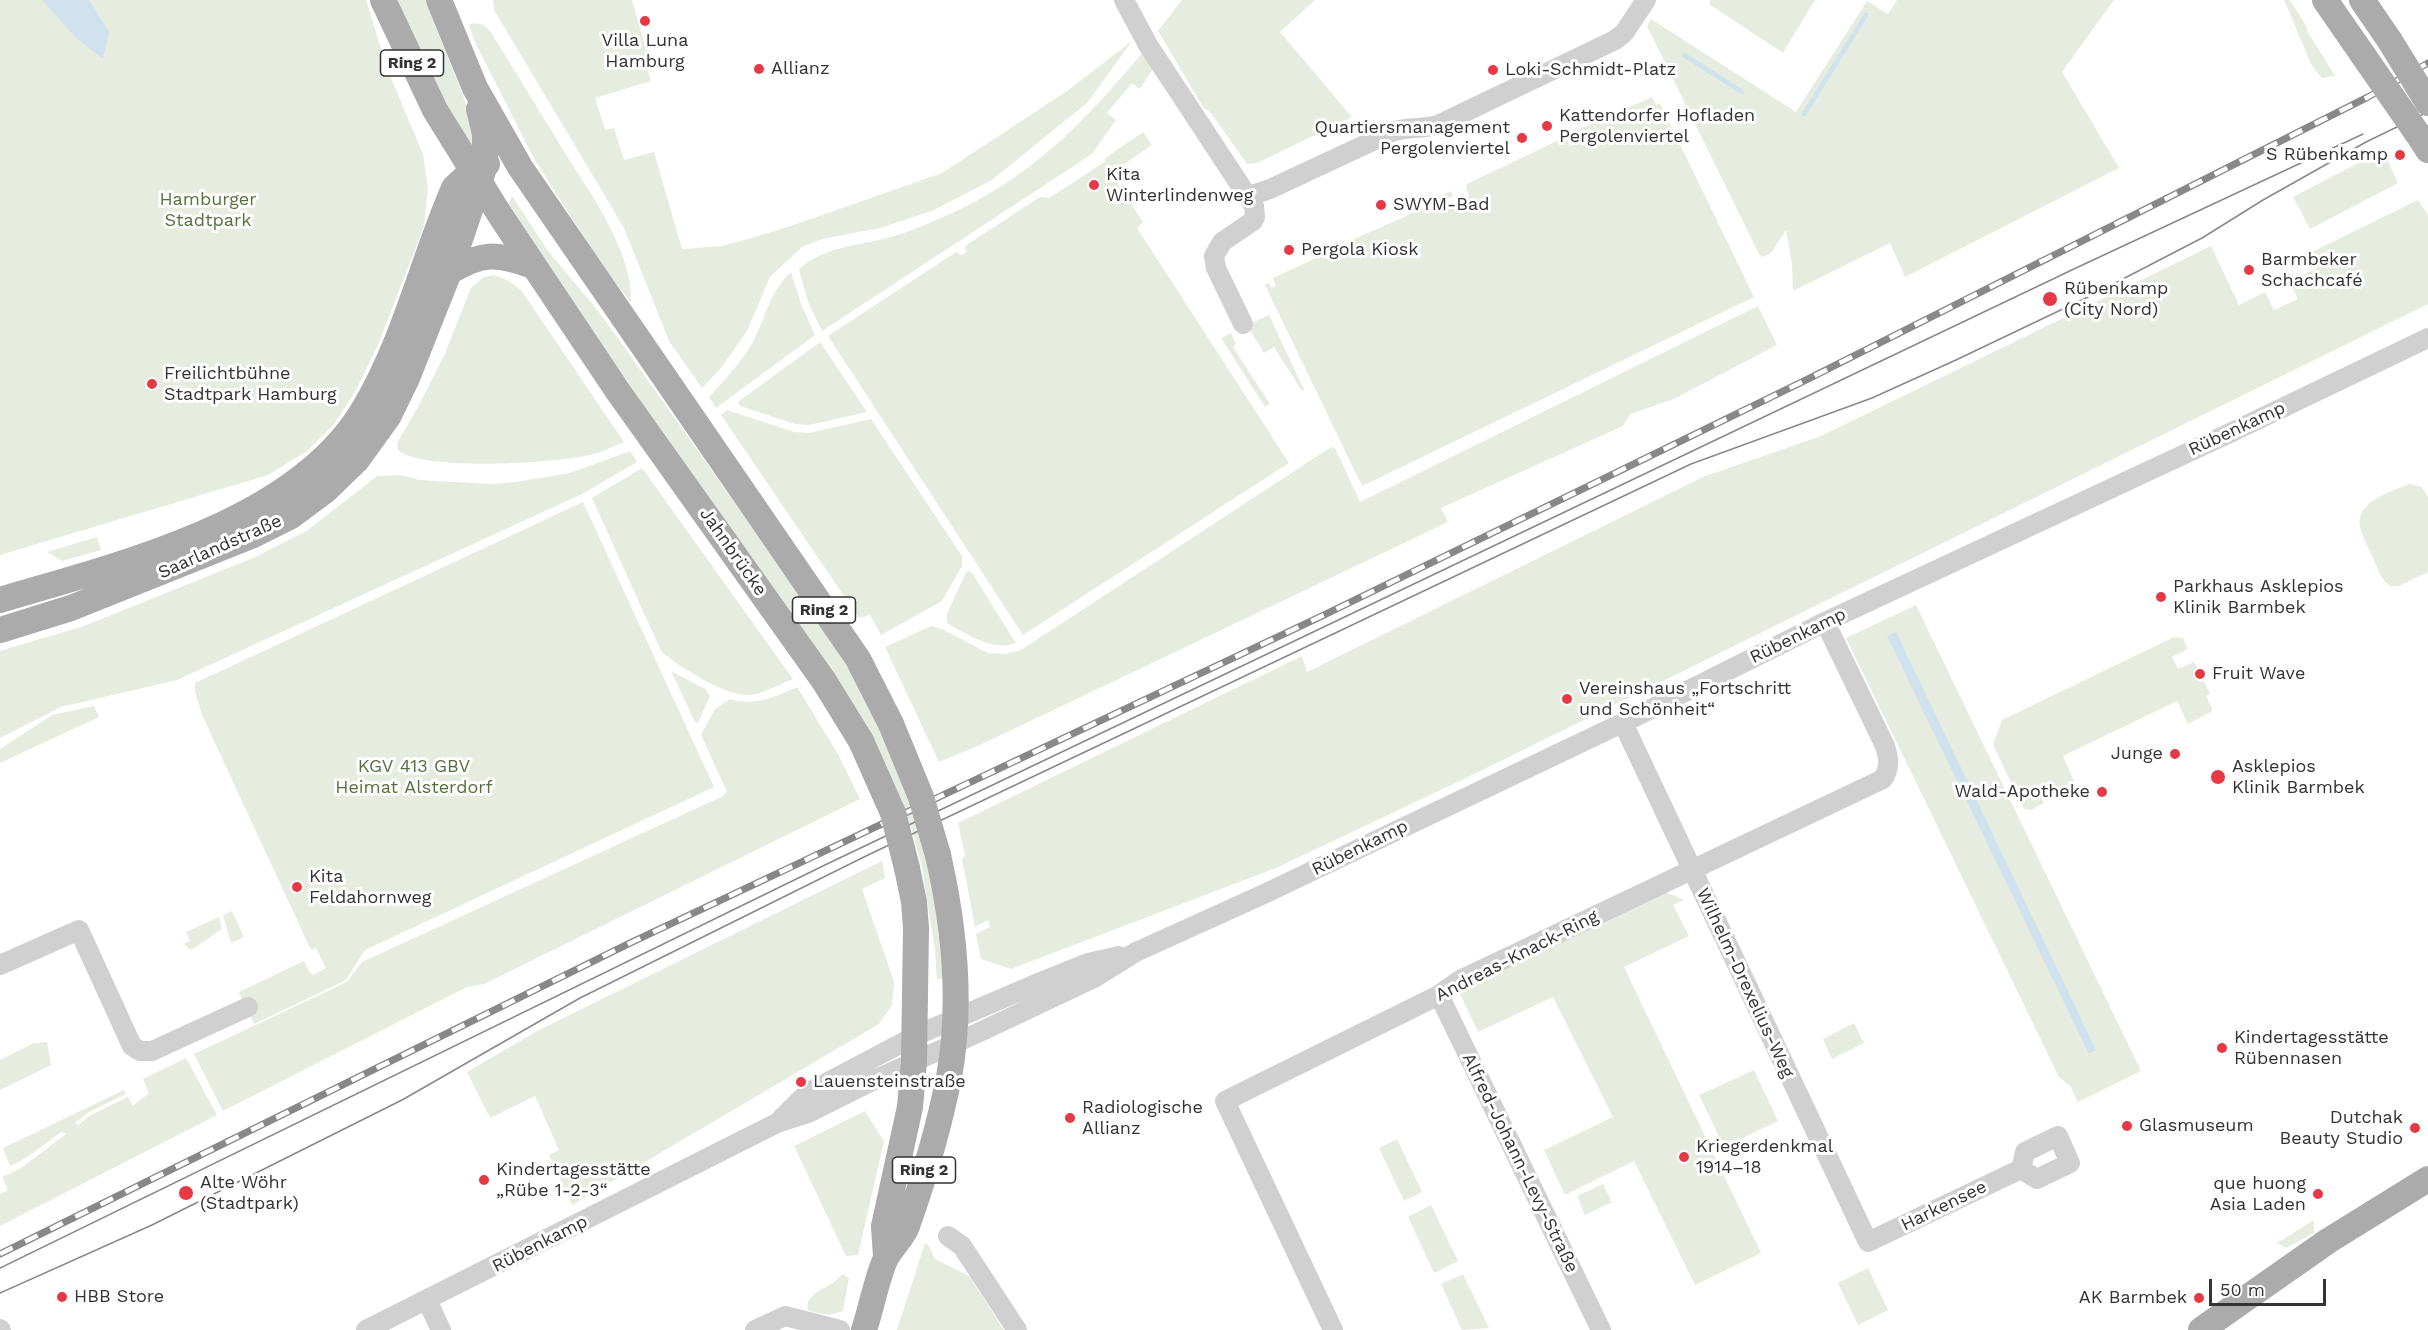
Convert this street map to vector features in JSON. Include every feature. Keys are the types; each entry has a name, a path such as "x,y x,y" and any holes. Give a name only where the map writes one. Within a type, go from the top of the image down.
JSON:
{"main road":[{"name":"Ring 2","path":"383,0 435,110"},
{"name":"Ring 2","path":"439,0 475,88 520,167 858,659 891,723 921,797 938,855 950,927 953,1045 949,1077 906,1230 886,1257 864,1330"},
{"path":"2325,0 2422,141"},
{"path":"2362,0 2428,103"},
{"name":"Saarlandstraße","path":"0,630 88,602 251,536 291,516 326,490 362,455 388,417 407,378 449,272 479,173 485,134 475,88"},
{"name":"Jahnbrücke","path":"435,110 479,173 533,266 617,390 824,681 861,741 893,813 907,868 915,914 914,1049"},
{"path":"435,110 449,175 449,191 444,210"},
{"path":"479,173 496,163 520,167"},
{"name":"Saarlandstraße","path":"0,600 146,555 195,535 284,490 312,470 339,444 366,406 404,320 454,188 479,173"},
{"path":"449,272 477,258 490,256 510,258 533,266"},
{"name":"Ring 2","path":"886,1257 884,1226 910,1107 914,1049"},
{"path":"2201,1330 2328,1241 2428,1179"}],"street":[{"path":"1124,0 1176,88 1254,206 1255,217 1222,242 1216,250 1214,262 1243,324"},
{"path":"1249,196 1270,189 1392,132 1405,128 1432,127 1446,122 1615,40 1624,33 1641,8"},
{"name":"Rübenkamp","path":"914,1049 953,1045 1094,978 1136,952 1264,894 1623,723 1825,622 2428,338"},
{"name":"Andreas-Knack-Ring","path":"1333,1330 1225,1101 1439,995 1460,980 1883,779 1888,770 1889,758 1885,746 1825,622"},
{"name":"Wilhelm-Drexelius-Weg","path":"1623,723 1868,1242"},
{"path":"0,965 79,930 132,1046 140,1052 152,1051 248,1007"},
{"name":"Rübenkamp","path":"366,1330 777,1124 807,1093 914,1049 954,1019 1088,963 1136,952"},
{"name":"Alfred-Johann-Levy-Straße","path":"1439,995 1600,1330"},
{"name":"Harkensee","path":"1868,1242 2021,1169"},
{"path":"948,1236 963,1246 1017,1330"},
{"path":"427,1300 441,1330"},
{"path":"755,1330 785,1316 840,1330"}],"green space":[{"name":"Hamburger Stadtpark","path":"0,0 366,0 388,71 423,154 428,188 424,226 378,345 355,392 334,424 306,452 268,475 0,555"},
{"path":"397,0 425,0 464,98 478,153 458,132"},
{"path":"493,0 632,0 648,56 644,58 651,81 595,98 605,130 614,128 624,160 654,152 682,249 723,246 785,228 942,173 1067,91 1132,41 1087,103 992,180 932,211 880,228 822,239 802,247 770,277 747,331 721,368 702,388 669,341 624,228 494,10"},
{"path":"1182,0 1315,0 1280,32 1352,117 1257,163 1247,164 1211,113 1203,107 1158,31"},
{"path":"1711,0 1815,0 1783,53 1709,4"},
{"path":"1897,0 2114,0 2062,72 2119,168 1905,277 1890,243 1793,291 1792,264 1786,230 1770,254 1762,257 1759,254 1647,26 1651,19 1796,112 1867,1 1888,14"},
{"path":"2284,0 2290,0 2335,76 2322,78 2312,66"},
{"path":"474,23 484,25 490,31 595,200 617,241 625,262 630,283 631,303 597,258 533,157 475,42 469,25"},
{"path":"1144,51 1153,69 1140,89 1132,83 1107,113 1116,120 1092,154 822,331 808,302 799,269 828,252 891,237 928,224 1003,185 1054,147 1099,102"},
{"path":"1652,97 1656,105 1660,103 1754,297 1362,486 1265,285 1269,283 1271,288 1276,286 1273,278 1344,245 1348,254 1353,252 1350,245 1354,243 1352,240 1433,204 1433,200 1451,191 1453,196 1434,205 1437,211 1469,196 1467,184 1565,137 1570,146 1584,140 1580,129"},
{"path":"1143,132 1152,145 1111,173 1143,222 1137,228 1289,463 1023,635 828,336 956,252 962,255 966,252 965,246 1040,197 1049,198 1106,161 1105,158"},
{"path":"2383,150 2398,183 2310,229 2293,197"},
{"path":"512,196 548,251 599,312 684,431 828,636 862,691 901,775 928,859 943,978 937,980 935,950 921,862 910,825 892,780 812,643 506,210"},
{"path":"2418,200 2428,215 2428,304 1464,779 1276,868 1011,969 981,959 976,934 990,927 988,920 975,927 962,859 965,855 958,823 1302,656 1307,672 1703,477 1821,436 2211,246 2239,305 2265,292 2274,310 2298,299 2290,282 2317,268 2310,253"},
{"path":"791,272 801,304 815,335 716,408 709,397 745,354 755,338 778,287"},
{"path":"494,275 509,281 521,290 624,442 594,454 577,457 492,464 434,461 412,457 398,450 397,443 444,356 471,288 484,277"},
{"path":"1758,306 1777,345 1674,399 1630,414 1623,426 1441,508 1448,522 978,746 939,762 885,647 931,626 942,629 988,653 1005,654 1021,650 1331,447 1335,448 1360,502"},
{"path":"1269,315 1304,390 1302,391 1274,347 1264,353 1247,325"},
{"path":"1231,333 1236,344 1233,347 1270,404 1265,407 1221,338"},
{"path":"820,342 867,412 809,425 795,424 740,406 738,402"},
{"path":"727,410 794,432 809,433 871,419 962,556 962,566 942,601 881,635 870,615 859,618 721,415"},
{"path":"630,451 637,462 582,494 177,680 61,707 0,738 0,651 84,626 253,558 308,530 377,476 401,475 419,480 491,484 516,482 570,473"},
{"path":"642,468 793,679 760,693 740,694 703,679 661,651 592,498"},
{"path":"2410,484 2422,487 2428,497 2428,572 2399,586 2391,586 2382,578 2364,539 2360,518 2363,510 2376,498"},
{"name":"KGV 413 GBV Heimat Alsterdorf","path":"583,502 714,787 365,950 346,980 254,1024 239,992 304,961 313,975 326,968 316,948 311,950 202,715 195,692 195,683"},
{"path":"97,537 101,550 62,561 47,552"},
{"path":"969,571 1016,643 990,644 971,637 947,623 947,614 966,572"},
{"path":"1916,605 2141,1071 2078,1102 2070,1086 2059,1077 1846,638"},
{"path":"2174,637 2183,638 2188,649 2172,657 2178,669 2194,662 2198,668 2194,670 2200,682 2204,681 2210,694 2206,696 2212,708 2211,712 2188,724 2177,701 2063,756 2074,781 2041,798 2044,803 2031,810 2024,809 1993,745 2002,720"},
{"path":"671,671 705,689 710,696 698,723 695,722"},
{"path":"797,687 838,754 860,799 484,984 467,987 223,1111 194,1054 347,982 362,962 721,797 727,792 701,735 715,709 730,699 756,701"},
{"path":"94,706 99,717 0,763 0,749 52,715"},
{"path":"882,861 885,878 862,889 894,982 892,1005 879,1024 572,1205 549,1155 559,1150 535,1096 490,1118 467,1072 539,1030"},
{"path":"1663,891 1684,900 1673,905 1689,936 1624,967 1761,1253 1695,1285 1634,1161 1565,1195 1544,1150 1613,1117 1553,997 1478,1032 1460,994 1548,944"},
{"path":"232,911 244,937 231,943 223,915"},
{"path":"219,917 222,929 191,950 184,944 190,941 186,932"},
{"path":"1854,1023 1864,1043 1832,1059 1823,1039"},
{"path":"47,1042 51,1065 0,1090 0,1060 34,1043"},
{"path":"186,1058 217,1115 0,1226 0,1194 8,1190 2,1177 21,1168 66,1134 61,1132 26,1158 10,1166 3,1148 124,1090 126,1094 89,1112 75,1123 78,1125 91,1115 128,1097 133,1106 149,1093 143,1079"},
{"path":"1754,1070 1778,1121 1724,1147 1699,1095"},
{"path":"865,1111 884,1141 858,1255 846,1256 794,1146"},
{"path":"1397,1139 1422,1192 1404,1201 1379,1148"},
{"path":"1603,1184 1612,1202 1585,1215 1577,1196"},
{"path":"1431,1205 1458,1261 1434,1273 1408,1217"},
{"path":"2314,1220 2314,1233 2286,1248 2277,1243"},
{"path":"925,1243 929,1246 935,1259 969,1276 1004,1330 897,1330"},
{"path":"1868,1268 1888,1310 1858,1325 1838,1283"},
{"path":"842,1274 849,1278 843,1311 829,1315 808,1311 810,1298"},
{"path":"1463,1274 1489,1328 1462,1330 1441,1284"}],"water":[{"path":"42,0 89,0 109,32 103,59 76,38"},
{"path":"1896,632 2096,1050 2089,1054 1887,636"}],"waterway":[{"path":"1804,114 1866,15"},
{"path":"1684,55 1742,92"}],"tram line":[{"path":"0,1293 152,1225 402,1100 580,998 868,855 1691,464 1872,398 2090,296 2202,238 2263,200 2366,142 2428,112"},
{"path":"0,1268 827,864 2076,268 2363,134"}],"railway":[{"path":"0,1254 628,944 1324,615 1804,381 2368,97 2428,63"}],"place":[{"name":"Villa Luna Hamburg","path":"645,21"},
{"name":"Allianz","path":"759,69"},
{"name":"Loki-Schmidt-Platz","path":"1493,70"},
{"name":"Kattendorfer Hofladen Pergolenviertel","path":"1547,126"},
{"name":"Quartiersmanagement Pergolenviertel","path":"1522,138"},
{"name":"S Rübenkamp","path":"2400,155"},
{"name":"Kita Winterlindenweg","path":"1094,185"},
{"name":"SWYM-Bad","path":"1381,205"},
{"name":"Pergola Kiosk","path":"1289,250"},
{"name":"Barmbeker Schachcafé","path":"2249,270"},
{"name":"Rübenkamp (City Nord)","path":"2050,299"},
{"name":"Freilichtbühne Stadtpark Hamburg","path":"152,384"},
{"name":"Parkhaus Asklepios Klinik Barmbek","path":"2161,597"},
{"name":"Fruit Wave","path":"2200,674"},
{"name":"Vereinshaus „Fortschritt und Schönheit“","path":"1567,699"},
{"name":"Junge","path":"2175,754"},
{"name":"Asklepios Klinik Barmbek","path":"2218,777"},
{"name":"Wald-Apotheke","path":"2102,792"},
{"name":"Kita Feldahornweg","path":"297,887"},
{"name":"Kindertagesstätte Rübennasen","path":"2222,1048"},
{"name":"Lauensteinstraße","path":"801,1082"},
{"name":"Radiologische Allianz","path":"1070,1118"},
{"name":"Glasmuseum","path":"2127,1126"},
{"name":"Dutchak Beauty Studio","path":"2415,1128"},
{"name":"Kriegerdenkmal 1914–18","path":"1684,1157"},
{"name":"Kindertagesstätte „Rübe 1-2-3“","path":"484,1180"},
{"name":"Alte Wöhr (Stadtpark)","path":"186,1193"},
{"name":"que huong Asia Laden","path":"2318,1194"},
{"name":"HBB Store","path":"62,1297"},
{"name":"AK Barmbek","path":"2199,1298"}]}
